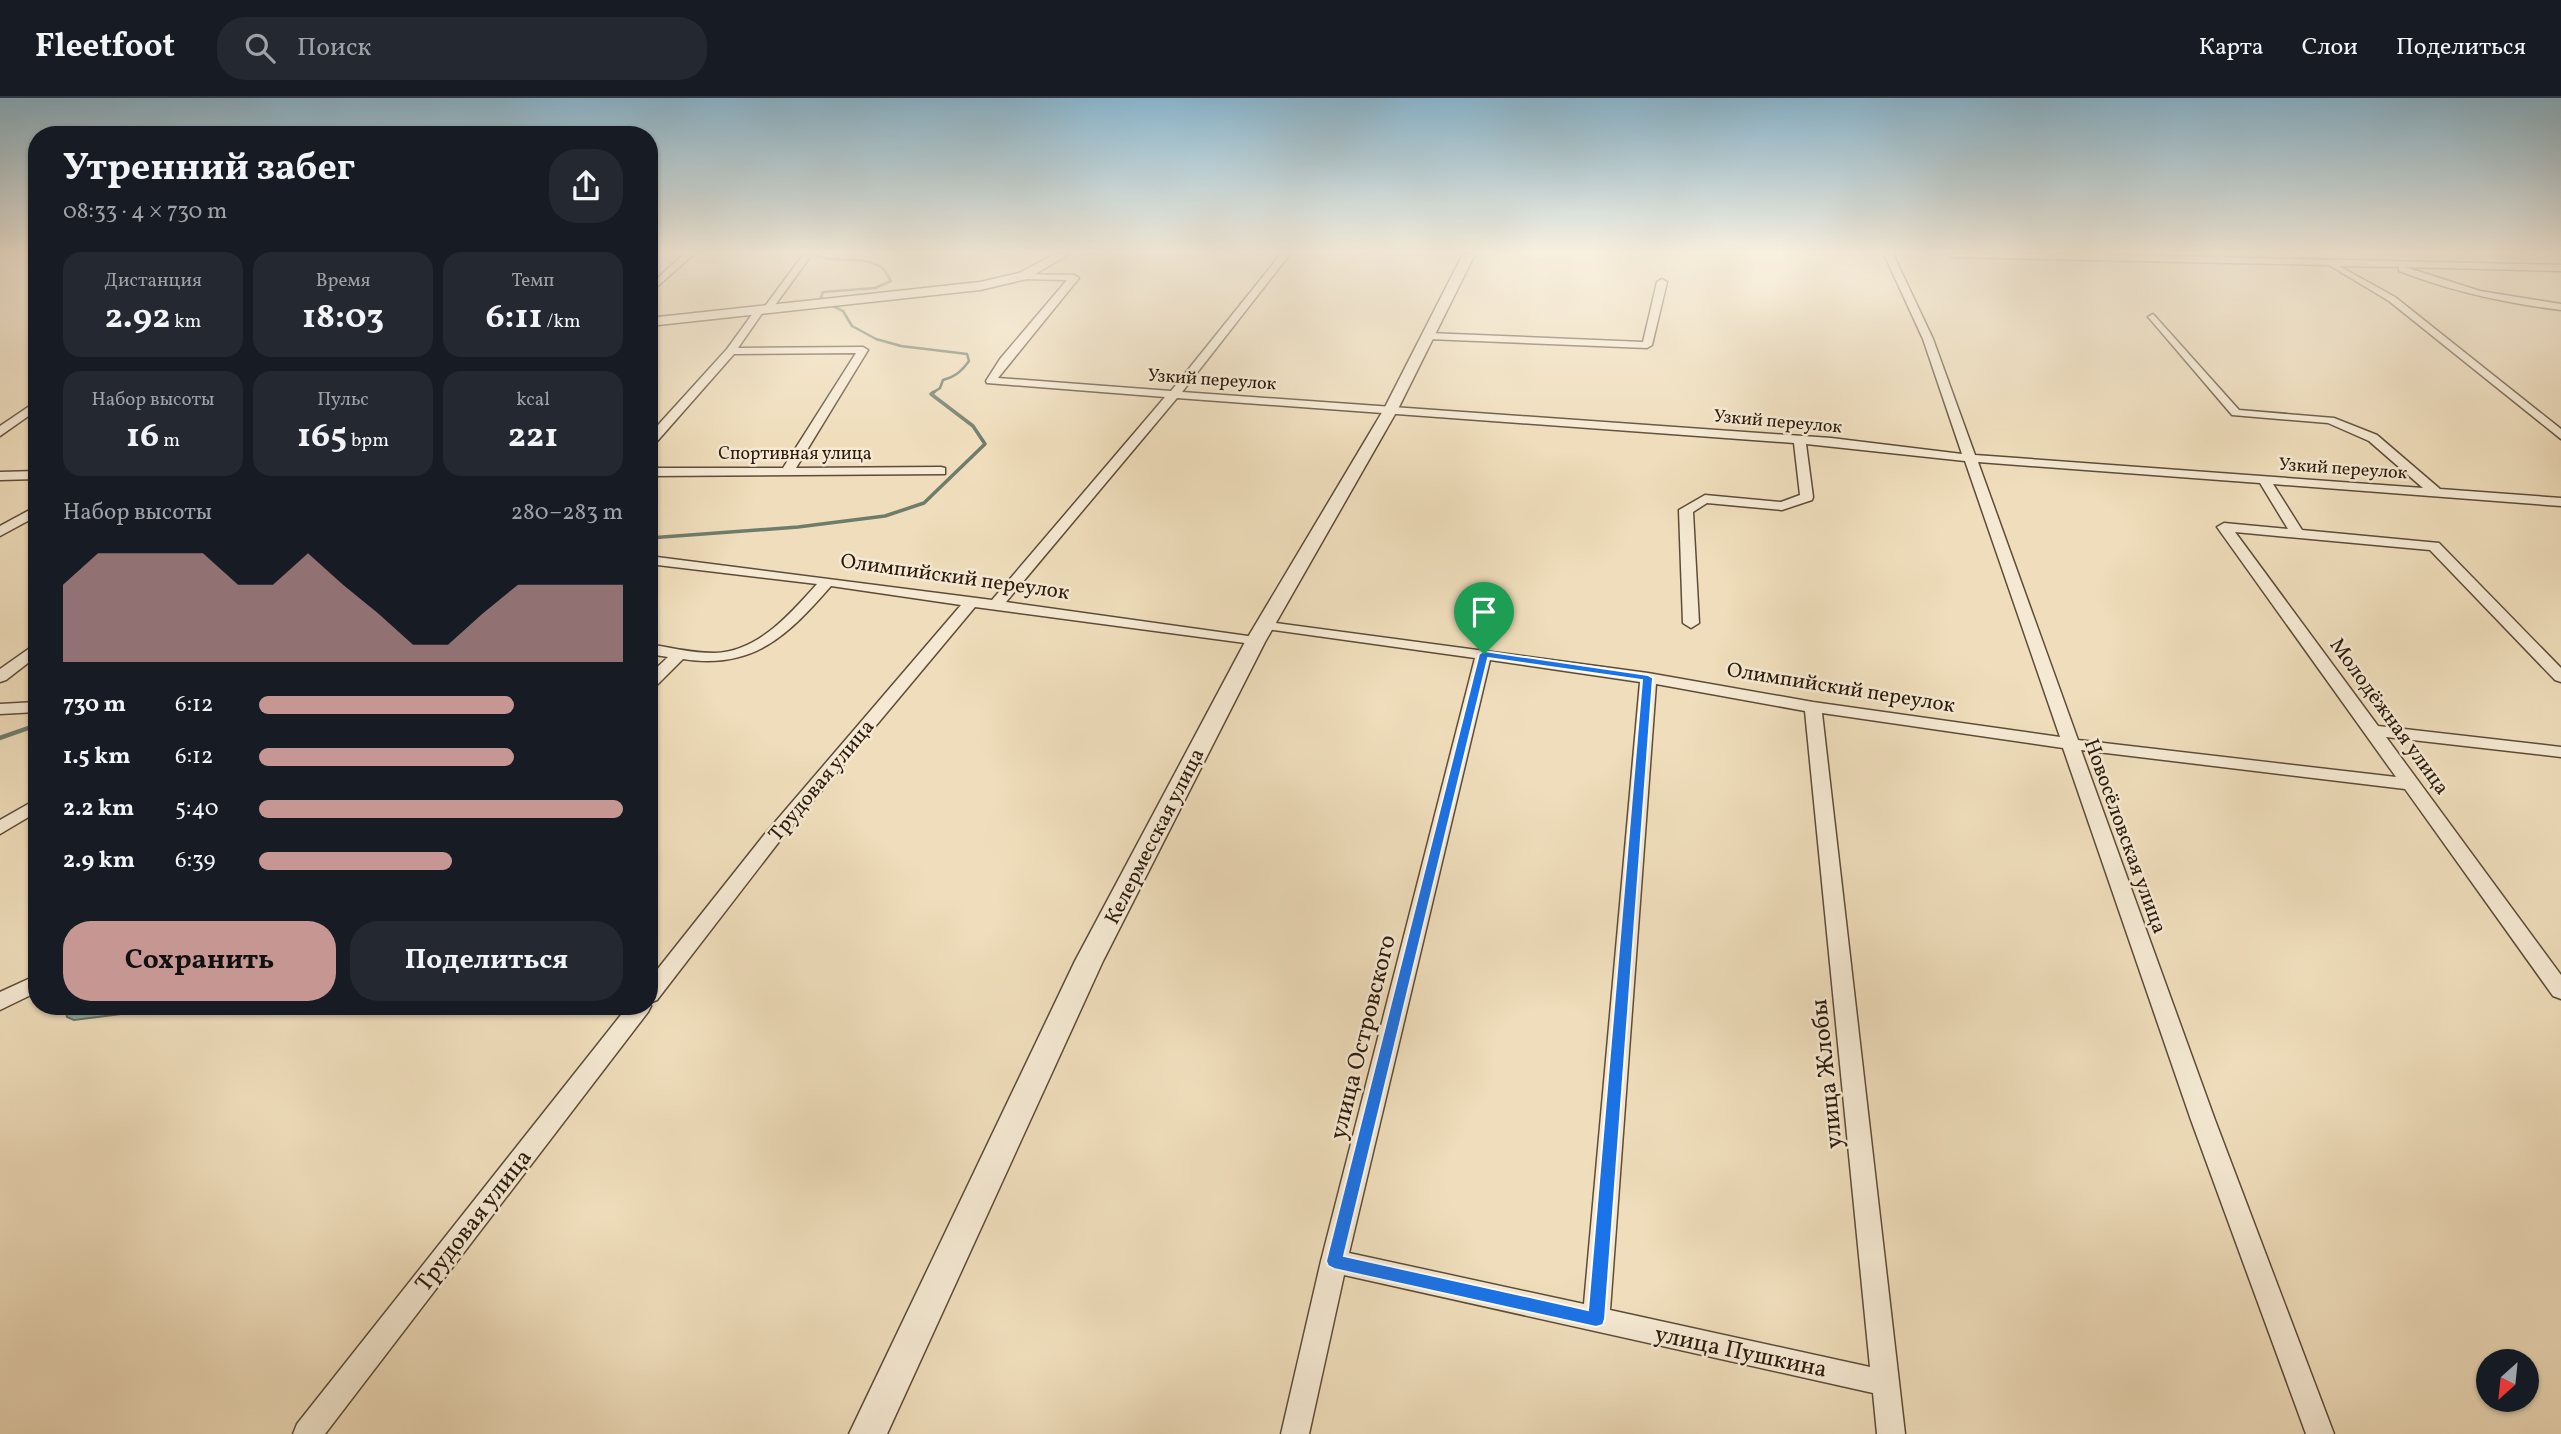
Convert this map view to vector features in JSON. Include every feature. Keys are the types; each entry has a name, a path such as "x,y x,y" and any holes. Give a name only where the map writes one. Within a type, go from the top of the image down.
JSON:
{"street":[{"path":"658,321 703,316"},
{"path":"658,433 758,316"},
{"name":"Узкий переулок","path":"1042,316 1004,361 991,382 1391,408 1800,440 1968,458 2561,502"},
{"path":"997,604 1236,316"},
{"name":"Келермесская улица","path":"868,1434 1089,961 1260,633 1391,408 1438,316"},
{"path":"1428,336 1647,345 1654,316"},
{"name":"Новосёловская улица","path":"1917,316 1928,339 2203,1120 2320,1434"},
{"path":"2414,316 2561,435"},
{"path":"2153,317 2236,412 2330,420 2373,438 2437,493"},
{"path":"731,351 863,350 788,470"},
{"path":"0,432 28,411"},
{"path":"1691,622 1686,510 1705,499 1782,506 1808,497 1800,440"},
{"name":"Спортивная улица","path":"658,472 941,471"},
{"path":"0,476 28,475"},
{"path":"2264,480 2297,533"},
{"path":"0,532 28,515"},
{"name":"Молодёжная улица","path":"2561,677 2434,545 2224,527 2561,990"},
{"name":"Олимпийский переулок","path":"658,561 827,581 971,602 1484,654 1648,678 1813,708 2069,744 2410,784"},
{"path":"658,650 723,657 755,649 785,627 827,581"},
{"name":"Трудовая улица","path":"658,983 771,839 971,602"},
{"path":"658,675 681,653"},
{"name":"улица Островского","path":"1295,1434 1334,1261 1484,654"},
{"path":"0,677 28,655"},
{"path":"1596,1319 1648,678"},
{"path":"0,709 28,708"},
{"name":"улица Жлобы","path":"1813,708 1891,1434"},
{"path":"2375,731 2561,752"},
{"path":"0,828 28,810"},
{"path":"0,1002 28,987"},
{"name":"Трудовая улица","path":"307,1434 633,1015"},
{"name":"улица Пушкина","path":"1334,1261 1885,1383"}],"water":[{"path":"67,1015 113,1015 74,1020"}],"waterway":[{"path":"658,537 798,527 885,516 924,503 985,444 973,426 931,394 940,388 943,380 964,368 969,361 967,354 901,346 876,339 852,326 846,316"},
{"path":"0,738 28,728"}],"route":[{"path":"1484,654 1648,678 1596,1319 1334,1261 1484,654"}]}
